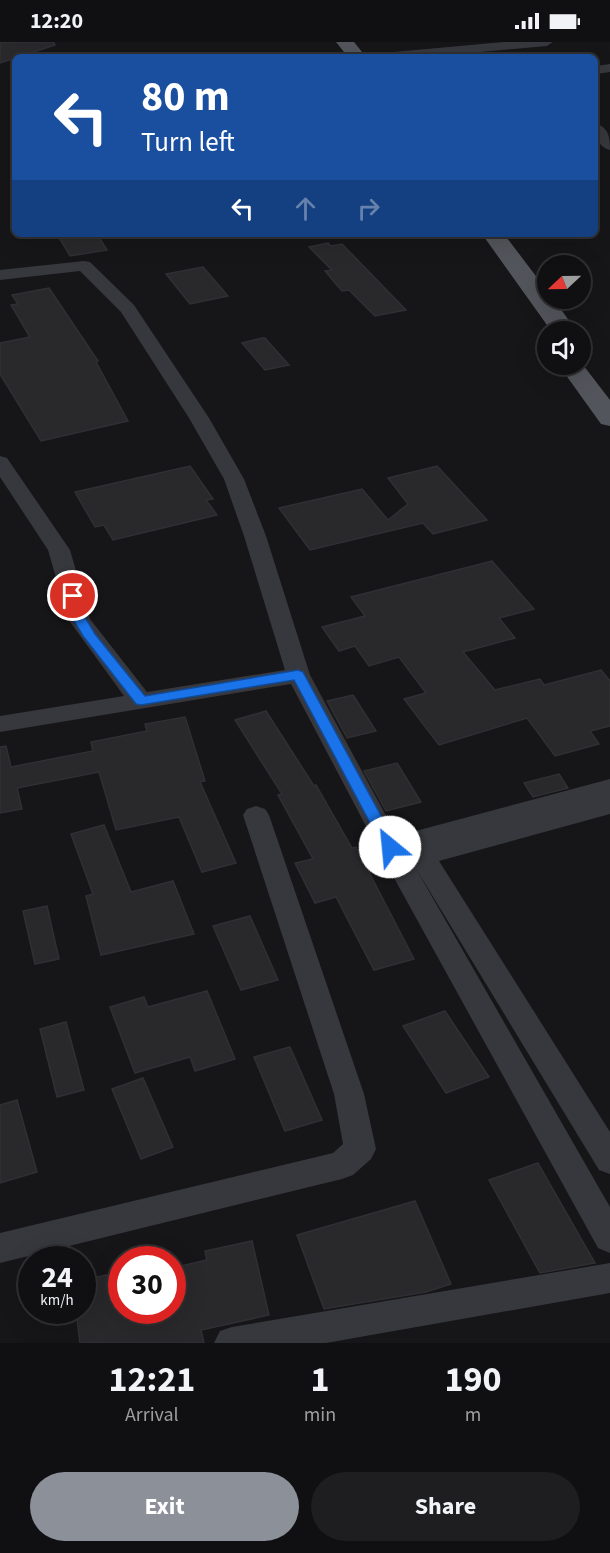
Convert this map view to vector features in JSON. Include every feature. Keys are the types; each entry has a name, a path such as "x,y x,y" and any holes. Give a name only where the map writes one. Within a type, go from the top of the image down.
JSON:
{"main road":[{"path":"345,42 355,54"},
{"path":"481,237 540,321"},
{"path":"495,237 557,321"},
{"path":"591,367 610,392"},
{"path":"578,375 610,418"}],"street":[{"path":"414,54 547,42"},
{"path":"507,45 518,54"},
{"path":"599,128 610,146"},
{"path":"0,275 84,266 128,309 199,418 234,479 255,536 298,675 406,852 610,1160"},
{"path":"0,462 59,550 79,619 141,701"},
{"path":"0,724 298,675"},
{"path":"406,852 610,788"},
{"path":"406,852 610,805"},
{"path":"0,1248 342,1165 360,1149 349,1094 256,815"},
{"path":"406,852 610,1238"},
{"path":"232,1343 610,1278"}],"building":[{"path":"0,42 54,42 55,45 28,54 12,54 12,59 0,63"},
{"path":"59,237 99,237 107,250 70,256"},
{"path":"328,243 331,246 342,244 406,310 375,316 349,290 342,291 325,271 332,270 309,247"},
{"path":"203,267 228,296 190,304 166,274"},
{"path":"49,288 98,361 96,362 128,421 41,441 0,374 0,343 30,337 11,305 18,304 12,295"},
{"path":"265,338 289,365 265,370 242,343"},
{"path":"190,466 213,499 206,500 217,515 113,540 104,525 95,527 75,492"},
{"path":"437,466 487,520 433,534 423,523 310,550 279,508 362,489 388,520 408,504 388,478"},
{"path":"492,561 534,609 499,618 515,638 463,652 495,690 540,679 544,685 601,670 610,681 610,726 590,731 599,744 555,756 527,718 439,745 404,699 426,693 399,657 369,666 355,646 339,651 322,627 365,616 351,597"},
{"path":"353,695 376,731 347,738 327,701"},
{"path":"266,711 314,786 316,785 352,848 356,847 414,959 374,970 336,897 315,903 295,863 313,859 278,795 282,794 235,720"},
{"path":"185,717 205,781 200,782 236,863 202,872 179,817 116,830 99,772 17,788 22,809 0,813 0,747 6,746 11,767 93,751 91,742 147,731 145,724"},
{"path":"397,763 421,802 386,811 364,771"},
{"path":"559,774 568,788 533,797 524,783"},
{"path":"104,825 131,892 173,881 194,934 101,955 86,896 93,894 71,834"},
{"path":"47,906 59,959 35,964 23,911"},
{"path":"250,916 278,980 241,990 213,926"},
{"path":"207,991 235,1059 195,1071 190,1057 135,1073 110,1007 144,997 148,1007"},
{"path":"445,1011 489,1077 446,1093 403,1026"},
{"path":"66,1022 84,1090 57,1097 40,1029"},
{"path":"290,1047 322,1120 285,1131 254,1057"},
{"path":"143,1078 173,1147 141,1159 112,1089"},
{"path":"17,1100 37,1172 0,1183 0,1105"},
{"path":"538,1163 595,1263 540,1273 489,1180"},
{"path":"415,1201 451,1284 426,1292 324,1309 297,1235"},
{"path":"252,1241 269,1315 201,1330 204,1343 80,1343 78,1324 96,1324 96,1277 108,1275 108,1324 186,1324 186,1265 207,1260 205,1251"}],"route":[{"path":"73,596 79,619 90,636 141,701 298,675 390,847"}]}
